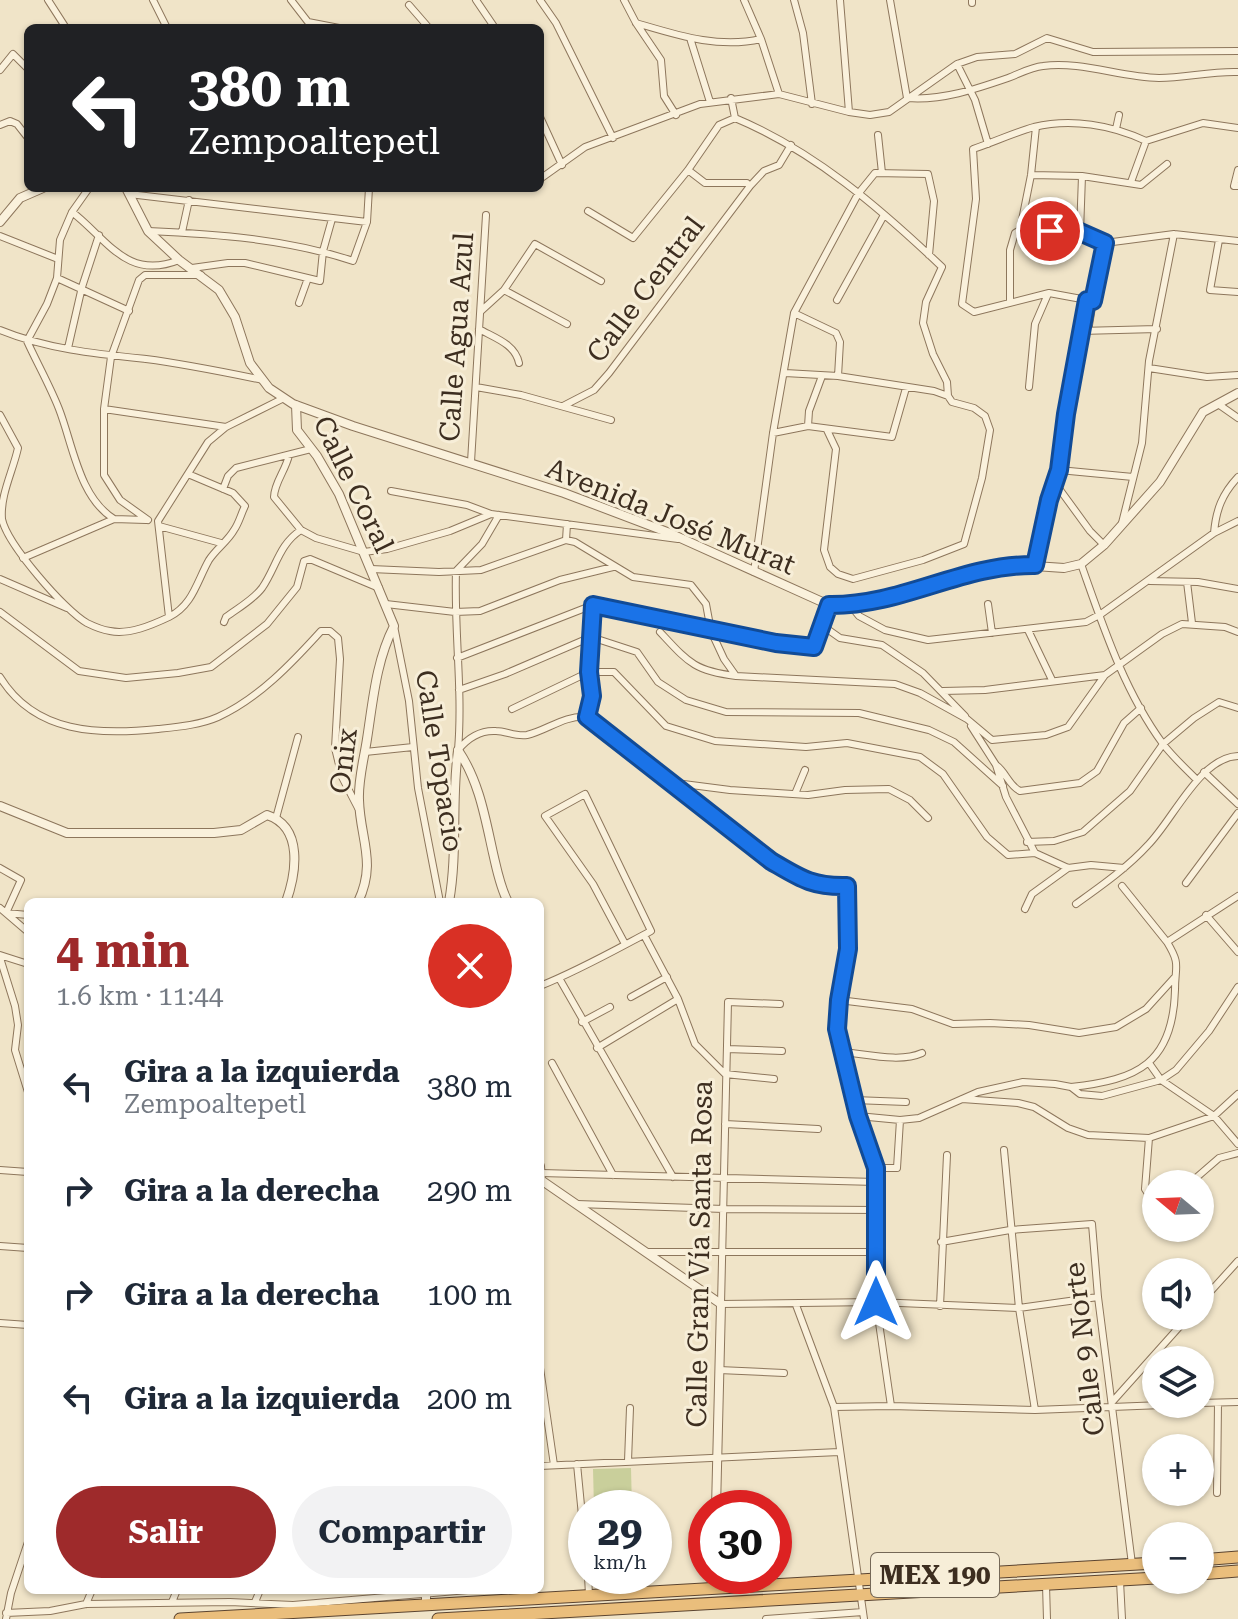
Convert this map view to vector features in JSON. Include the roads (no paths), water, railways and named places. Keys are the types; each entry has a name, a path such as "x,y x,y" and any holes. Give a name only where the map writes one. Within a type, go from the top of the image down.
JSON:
{"highway":[{"path":"1214,1559 1238,1557"},
{"name":"MEX 190","path":"792,1584 1142,1564"},
{"path":"1214,1573 1238,1571"},
{"name":"MEX 190","path":"438,1619 641,1612 1142,1579"},
{"name":"MEX 190","path":"180,1619 426,1595 501,1600 688,1590"}],"street":[{"path":"48,0 63,24"},
{"path":"153,0 165,24"},
{"path":"291,0 308,22 318,24"},
{"path":"476,0 492,24"},
{"path":"540,0 556,23 613,138"},
{"path":"624,0 661,60 664,96 676,115"},
{"path":"744,0 779,94"},
{"path":"794,0 803,33 812,104"},
{"path":"840,0 849,112"},
{"path":"890,0 907,98"},
{"path":"409,5 426,24"},
{"path":"636,23 690,38 728,43 761,39"},
{"path":"690,38 710,102"},
{"path":"544,176 585,147 710,102 731,98 779,94 849,112 870,115 889,112 957,64 977,57 1015,54 1047,38 1093,52 1238,51"},
{"path":"0,70 13,54 24,65"},
{"path":"957,64 967,83 988,144"},
{"path":"907,98 930,100 970,91 1041,66 1069,66 1159,78 1218,71 1238,72"},
{"path":"731,98 735,118"},
{"path":"1116,129 1119,115"},
{"path":"588,211 633,238 688,170 719,125 735,118 791,145 858,194 929,255 942,267 926,302 923,323 933,354 947,382 948,396 952,402 974,408 985,416 990,430 982,478 964,544 853,579 838,574 830,567 824,550 836,449 827,430"},
{"path":"0,125 10,121 24,133"},
{"path":"1090,300 1049,293 974,312 962,304 976,199 973,149 1036,127 1073,122 1116,129 1146,141 1203,123 1238,128"},
{"path":"544,126 562,165"},
{"path":"1020,230 1031,175 1036,127"},
{"path":"878,135 882,173"},
{"path":"1131,182 1146,141"},
{"name":"Calle Central","path":"563,406 594,390 609,373 750,186 764,171 779,165 791,145"},
{"path":"1031,175 1082,176 1141,185 1167,164"},
{"path":"688,170 705,183 747,183 750,186"},
{"path":"1236,186 1238,170"},
{"path":"754,572 773,433 794,313 858,194 875,173 928,174 934,201 929,255"},
{"path":"1080,232 1082,176"},
{"path":"0,222 20,198 34,192"},
{"path":"27,341 57,278 60,240 72,212 86,192"},
{"name":"Avenida José Murat","path":"128,192 148,231 179,260 203,275 228,302 250,363 263,380 296,405 564,493 684,540 829,605 850,605 904,594 985,568 1035,565 1064,568 1081,564"},
{"path":"134,192 367,222"},
{"path":"148,231 257,240 323,251 353,261 367,222 369,192"},
{"path":"182,232 189,200"},
{"path":"72,212 120,256 154,267 179,260"},
{"name":"Calle Agua Azul","path":"471,462 486,215"},
{"path":"837,300 884,215"},
{"path":"192,268 245,263 320,281 323,251 332,219"},
{"path":"1010,303 1010,250 1015,233 1020,230 1080,232 1105,243 1174,234 1238,241"},
{"path":"1121,527 1142,443 1149,368 1174,234"},
{"path":"68,348 82,287 99,235"},
{"path":"0,236 58,259"},
{"path":"1219,240 1210,290 1238,292"},
{"path":"1035,565 1059,470 1090,300 1105,243"},
{"path":"481,311 504,290 535,244 601,281"},
{"path":"203,275 145,275 139,280 111,357 104,409 104,475 120,500 148,520 221,543"},
{"path":"57,278 129,311"},
{"path":"299,303 308,278"},
{"path":"504,290 567,324"},
{"path":"1029,387 1035,324 1049,293"},
{"path":"794,313 836,333 840,342 838,376"},
{"path":"479,329 511,347 517,353 519,363"},
{"path":"1084,331 1157,329"},
{"path":"0,330 27,341 111,357 194,366 263,380"},
{"path":"27,341 58,406 86,487 103,512 114,519"},
{"path":"1149,368 1207,377 1238,375"},
{"path":"785,373 838,376 934,391 948,396"},
{"path":"808,426 809,411 822,376"},
{"path":"476,387 611,420"},
{"path":"773,433 808,426 892,437 906,388"},
{"path":"1197,780 1163,744 1141,708 1119,666 1081,564 1104,545 1160,482 1203,412 1238,393"},
{"path":"169,617 159,524 208,442 226,427 284,398"},
{"path":"1217,403 1238,418"},
{"name":"Calle Coral","path":"296,405 297,430 339,494 394,626"},
{"path":"104,409 226,427"},
{"path":"0,415 18,448 2,498 2,520 21,554 70,610 86,623 112,632 147,627 182,610 200,582 208,562 221,543 233,533 245,506 233,493 188,474"},
{"path":"223,489 228,476 236,468 311,449"},
{"path":"289,455 286,469 274,489 274,497 301,530 316,538 364,552 399,546 495,515"},
{"path":"1059,470 1133,477"},
{"path":"1214,533 1216,512 1238,477"},
{"path":"1055,483 1104,545"},
{"path":"391,491 467,505 495,515 684,540"},
{"path":"450,898 454,876 455,777 461,716 455,612 456,571 482,544 495,515"},
{"path":"21,554 114,519 148,520"},
{"path":"850,605 859,616 885,630 928,640 1086,622 1214,533 1238,521"},
{"path":"566,540 567,524"},
{"path":"224,622 226,617 261,590 284,545 301,530"},
{"path":"371,569 481,570 566,540 575,542 633,577 691,585 706,604 711,631 736,676"},
{"path":"0,612 79,671 126,678 211,667 267,624 297,587 304,561 310,559 379,588"},
{"path":"386,604 455,612 480,611 560,580 613,567"},
{"path":"0,579 70,610"},
{"path":"1149,580 1238,589"},
{"path":"1187,582 1192,623"},
{"path":"988,604 992,633"},
{"path":"587,717 592,696 589,672 593,605"},
{"path":"457,658 593,605 711,631 814,647 829,605"},
{"path":"660,632 684,659 709,673 895,684 920,693 967,719 992,740 1046,735 1068,727 1105,675 1162,634 1182,624 1225,627 1238,632"},
{"name":"Calle Topacio","path":"394,626 409,701 418,788 439,898"},
{"name":"Onix","path":"359,898 368,871 369,856 358,798 382,653 394,626"},
{"path":"823,626 840,638 882,645 943,691 967,719 996,765 1027,842 1035,853"},
{"path":"882,645 885,630"},
{"path":"1028,630 1052,680"},
{"path":"0,677 10,693 37,712 79,730 109,733 179,726 216,718 239,705 292,664 321,631 330,631 338,638 340,659 335,748 342,777 360,811"},
{"path":"459,690 591,637 637,652 658,682 686,700 726,712 859,713 912,725 954,742 1003,786"},
{"path":"512,709 589,672 614,672 666,726 715,741 806,747 847,743 920,757 943,774 987,837 1008,855 1035,853 1068,868"},
{"path":"943,691 985,690 1105,675"},
{"path":"1027,842 1054,841 1083,832 1130,791 1163,744 1194,718 1219,702 1238,708"},
{"path":"996,765 1020,791 1080,783 1097,771 1124,723 1141,708"},
{"path":"458,750 467,739 480,734 495,731 525,736 562,720 587,717 771,861 801,880 824,887 847,886 848,949 837,1029 858,1116 876,1168 876,1302 891,1406"},
{"path":"0,806 67,833 214,833 241,830 272,817 298,737"},
{"path":"365,752 413,747"},
{"path":"458,750 471,769 506,898"},
{"path":"1076,904 1124,868 1166,825 1204,772 1227,756 1238,756"},
{"path":"795,794 805,770"},
{"path":"1204,772 1238,804"},
{"path":"666,781 730,790 795,794 889,789 910,800 928,818"},
{"path":"625,944 593,884 545,816 585,794 678,999 695,1044 725,1074 774,1079"},
{"path":"1186,883 1238,813"},
{"path":"272,817 292,838 295,858 293,882 287,898"},
{"path":"1025,909 1032,894 1068,868 1091,865 1124,868"},
{"path":"0,868 21,880 3,910"},
{"path":"858,1116 900,1120 919,1118 978,1092 1023,1082 1071,1087 1106,1084 1149,1063 1166,1041 1174,1016 1177,959 1122,886"},
{"path":"1167,942 1238,896"},
{"path":"3,910 24,914"},
{"path":"3,910 24,928"},
{"path":"1206,915 1238,952"},
{"path":"544,984 647,933"},
{"path":"0,957 24,963"},
{"path":"0,957 17,1015 15,1050 24,1079"},
{"path":"631,997 667,977"},
{"path":"839,1000 892,1005 924,1012 953,1024 1029,1025 1079,1033 1116,1027 1146,1009 1175,977"},
{"path":"559,978 673,1177"},
{"path":"1071,1087 1080,1094 1102,1096 1161,1080 1176,1070 1209,1031 1238,987"},
{"path":"597,1048 678,999"},
{"name":"Calle Gran Vía Santa Rosa","path":"716,1490 728,1002 780,1004"},
{"path":"582,1022 610,1007"},
{"path":"727,1049 782,1051"},
{"path":"843,1052 896,1057 922,1053"},
{"path":"552,1063 613,1175"},
{"path":"1149,1063 1161,1080 1214,1116 1238,1144"},
{"path":"962,1099 1026,1105 1068,1128 1088,1135 1149,1138 1214,1116 1238,1094"},
{"path":"854,1100 906,1102"},
{"path":"876,1168 897,1168 900,1120"},
{"path":"725,1124 818,1129"},
{"path":"1146,1170 1149,1138"},
{"path":"1004,1150 1019,1308 1035,1410"},
{"path":"1205,1170 1219,1158 1238,1153"},
{"path":"940,1306 947,1155"},
{"path":"0,1170 24,1172"},
{"path":"544,1179 613,1175 876,1182"},
{"path":"544,1181 721,1304 876,1302 1019,1308 1098,1297"},
{"path":"577,1204 877,1210"},
{"name":"Calle 9 Norte","path":"1010,1230 1092,1224 1098,1297 1132,1564"},
{"path":"941,1242 1010,1230"},
{"path":"0,1246 24,1248"},
{"path":"642,1252 876,1252"},
{"path":"1214,1288 1238,1261"},
{"path":"766,1619 864,1616 834,1407 796,1305"},
{"path":"0,1323 24,1325"},
{"path":"1113,1404 1177,1330"},
{"path":"719,1370 784,1373"},
{"path":"544,1396 554,1465"},
{"path":"1214,1403 1238,1402"},
{"path":"1217,1493 1218,1403"},
{"path":"834,1407 1035,1410 1142,1404"},
{"path":"628,1461 630,1408"},
{"path":"544,1466 839,1452"},
{"path":"577,1464 580,1490"},
{"path":"24,1555 6,1616 86,1604 255,1602 293,1605 426,1595"},
{"path":"1120,1581 1122,1619"},
{"path":"1046,1585 1047,1619"},
{"path":"86,1604 90,1594"},
{"path":"172,1602 175,1594"},
{"path":"255,1602 258,1594"},
{"path":"500,1617 501,1600"},
{"path":"229,1616 230,1602"}]}
